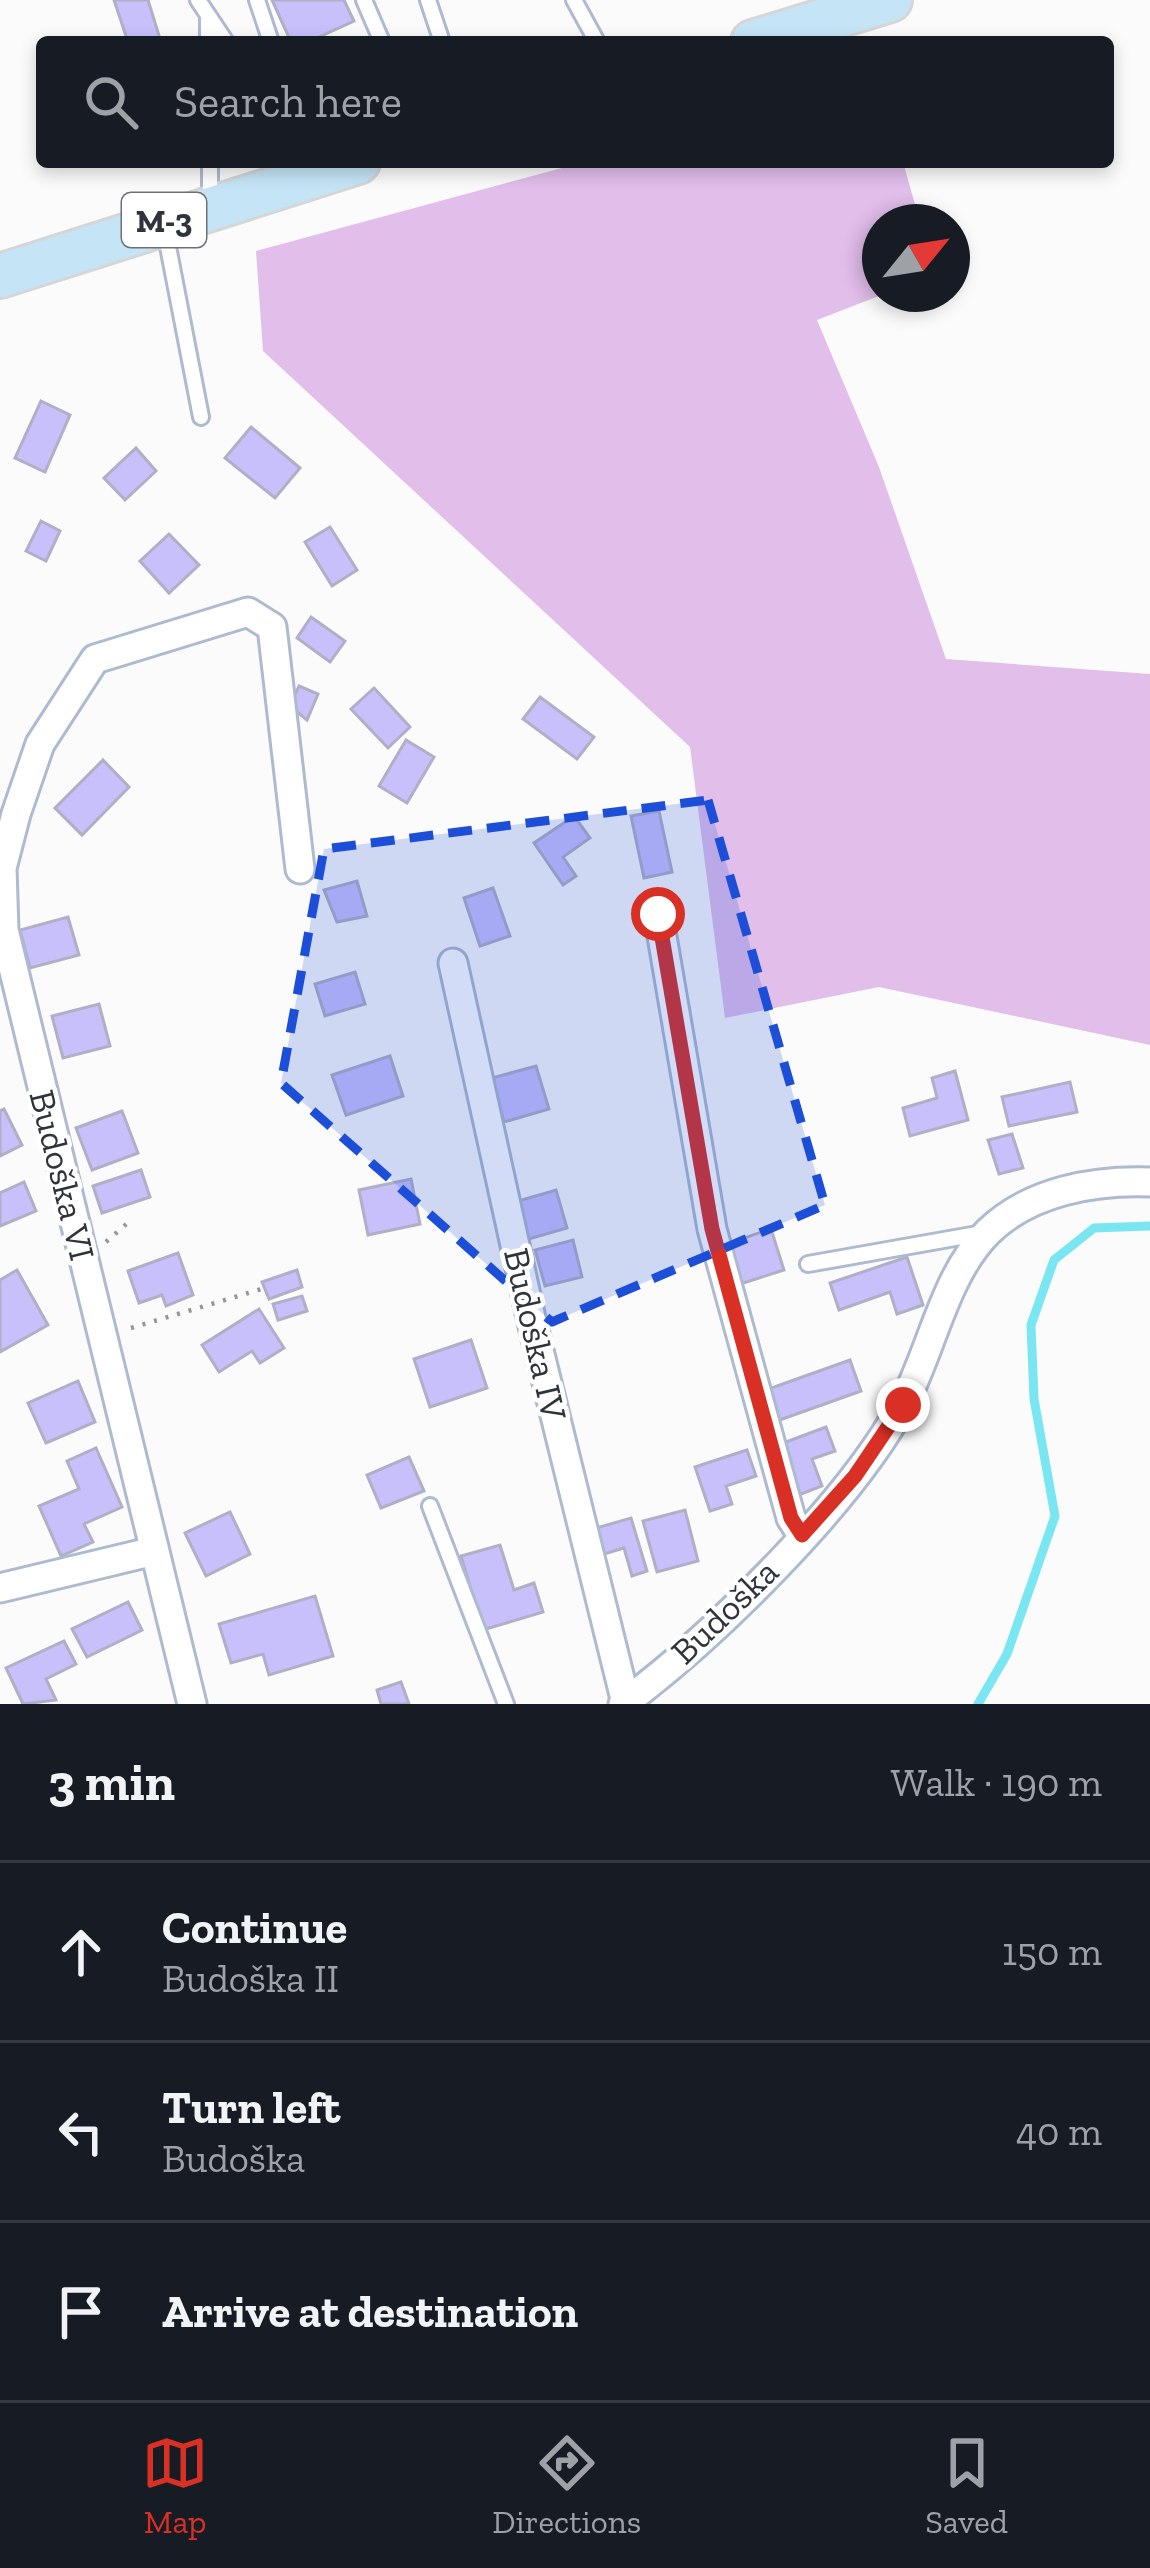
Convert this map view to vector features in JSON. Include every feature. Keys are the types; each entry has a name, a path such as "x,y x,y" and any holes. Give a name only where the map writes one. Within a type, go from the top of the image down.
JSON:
{"main road":[{"path":"741,36 788,0"},
{"path":"773,36 890,0"},
{"name":"M-3","path":"0,276 312,169"}],"street":[{"name":"Budoška VI","path":"192,1704 0,907 2,868 40,744 95,659 248,612 272,627 300,868"},
{"path":"658,914 712,1229 751,1387 791,1518 802,1535"},
{"name":"Budoška IV","path":"453,963 531,1318 625,1703"},
{"name":"Budoška","path":"625,1703 728,1612 855,1476 903,1405 966,1262 988,1232 1027,1204 1079,1187 1150,1182"},
{"path":"0,1588 154,1551"}],"lane":[{"path":"198,0 222,36"},
{"path":"257,0 269,36"},
{"path":"364,0 379,36"},
{"path":"428,0 440,36"},
{"path":"581,2 595,36"},
{"path":"208,17 208,36"},
{"path":"210,168 210,206"},
{"path":"163,220 184,353 202,417"},
{"path":"808,1264 988,1232"},
{"path":"430,1506 506,1704"}],"path":[{"path":"102,1336 265,1288"}],"highlighted area":[{"path":"708,800 825,1205 552,1322 281,1083 324,849"}],"shaded area":[{"path":"562,168 905,168 915,204 862,204 862,303 817,320 879,467 946,659 1150,674 1150,1045 879,987 725,1018 690,747 263,351 256,251"}],"building":[{"path":"114,0 148,0 159,36 126,36"},
{"path":"272,0 344,0 354,21 321,36 288,36"},
{"path":"41,401 70,415 45,472 15,458"},
{"path":"251,427 300,468 275,498 225,458"},
{"path":"136,448 156,471 125,500 104,478"},
{"path":"41,521 60,531 46,561 26,551"},
{"path":"330,527 357,570 332,586 305,542"},
{"path":"169,534 199,565 169,593 140,561"},
{"path":"311,617 345,641 330,662 297,638"},
{"path":"299,686 318,694 307,720 290,706"},
{"path":"374,688 410,727 388,748 351,709"},
{"path":"540,697 594,737 577,759 523,719"},
{"path":"406,740 434,757 407,803 379,786"},
{"path":"103,760 129,787 82,835 55,808"},
{"path":"659,811 672,872 644,878 631,816"},
{"path":"574,816 590,838 563,857 576,876 563,885 534,843"},
{"path":"357,881 367,916 337,922 324,890"},
{"path":"493,888 510,936 480,946 464,898"},
{"path":"68,917 79,955 30,968 20,930"},
{"path":"355,972 365,1004 325,1016 315,984"},
{"path":"99,1004 110,1046 63,1058 52,1016"},
{"path":"390,1056 403,1096 346,1115 332,1075"},
{"path":"536,1066 549,1109 504,1122 492,1078"},
{"path":"955,1071 968,1120 910,1136 903,1108 937,1098 932,1078"},
{"path":"1070,1082 1077,1112 1009,1126 1002,1097"},
{"path":"4,1109 22,1145 0,1156 0,1111"},
{"path":"122,1111 138,1153 92,1170 76,1128"},
{"path":"1012,1134 1023,1168 999,1174 988,1140"},
{"path":"141,1170 150,1197 102,1213 93,1186"},
{"path":"411,1179 420,1224 368,1235 359,1190"},
{"path":"24,1182 36,1211 0,1226 0,1193"},
{"path":"556,1190 567,1228 529,1239 518,1201"},
{"path":"771,1229 784,1270 737,1285 724,1245"},
{"path":"573,1240 582,1277 545,1286 535,1250"},
{"path":"178,1253 193,1295 166,1306 162,1295 139,1303 128,1271"},
{"path":"907,1257 923,1305 897,1314 890,1292 839,1310 830,1283"},
{"path":"17,1270 48,1325 0,1352 0,1280"},
{"path":"297,1270 302,1287 269,1299 262,1282"},
{"path":"302,1296 307,1311 278,1320 273,1304"},
{"path":"259,1309 284,1348 260,1363 252,1351 219,1372 202,1345"},
{"path":"471,1340 487,1388 430,1407 414,1359"},
{"path":"850,1360 861,1391 774,1422 763,1391"},
{"path":"78,1381 95,1422 46,1443 28,1403"},
{"path":"826,1427 835,1451 812,1459 822,1486 796,1496 778,1445"},
{"path":"96,1448 122,1507 84,1524 93,1542 61,1556 39,1506 79,1489 67,1461"},
{"path":"747,1450 756,1476 726,1486 732,1504 710,1511 695,1467"},
{"path":"409,1457 424,1491 381,1508 367,1475"},
{"path":"685,1510 698,1561 657,1572 643,1521"},
{"path":"230,1512 250,1554 206,1576 185,1533"},
{"path":"631,1518 647,1571 632,1576 624,1548 601,1555 593,1529"},
{"path":"500,1545 514,1590 534,1583 543,1612 483,1630 461,1556"},
{"path":"315,1596 333,1656 269,1675 263,1654 231,1663 219,1624"},
{"path":"128,1602 142,1630 87,1657 72,1629"},
{"path":"64,1641 76,1664 46,1679 56,1700 23,1704 6,1668"},
{"path":"401,1682 409,1704 381,1704 377,1690"}],"waterway":[{"path":"978,1704 1007,1654 1055,1516 1034,1399 1031,1325 1054,1260 1094,1228 1150,1226"}],"route":[{"path":"658,914 712,1229 751,1387 791,1518 802,1535 855,1476 903,1405"}]}
